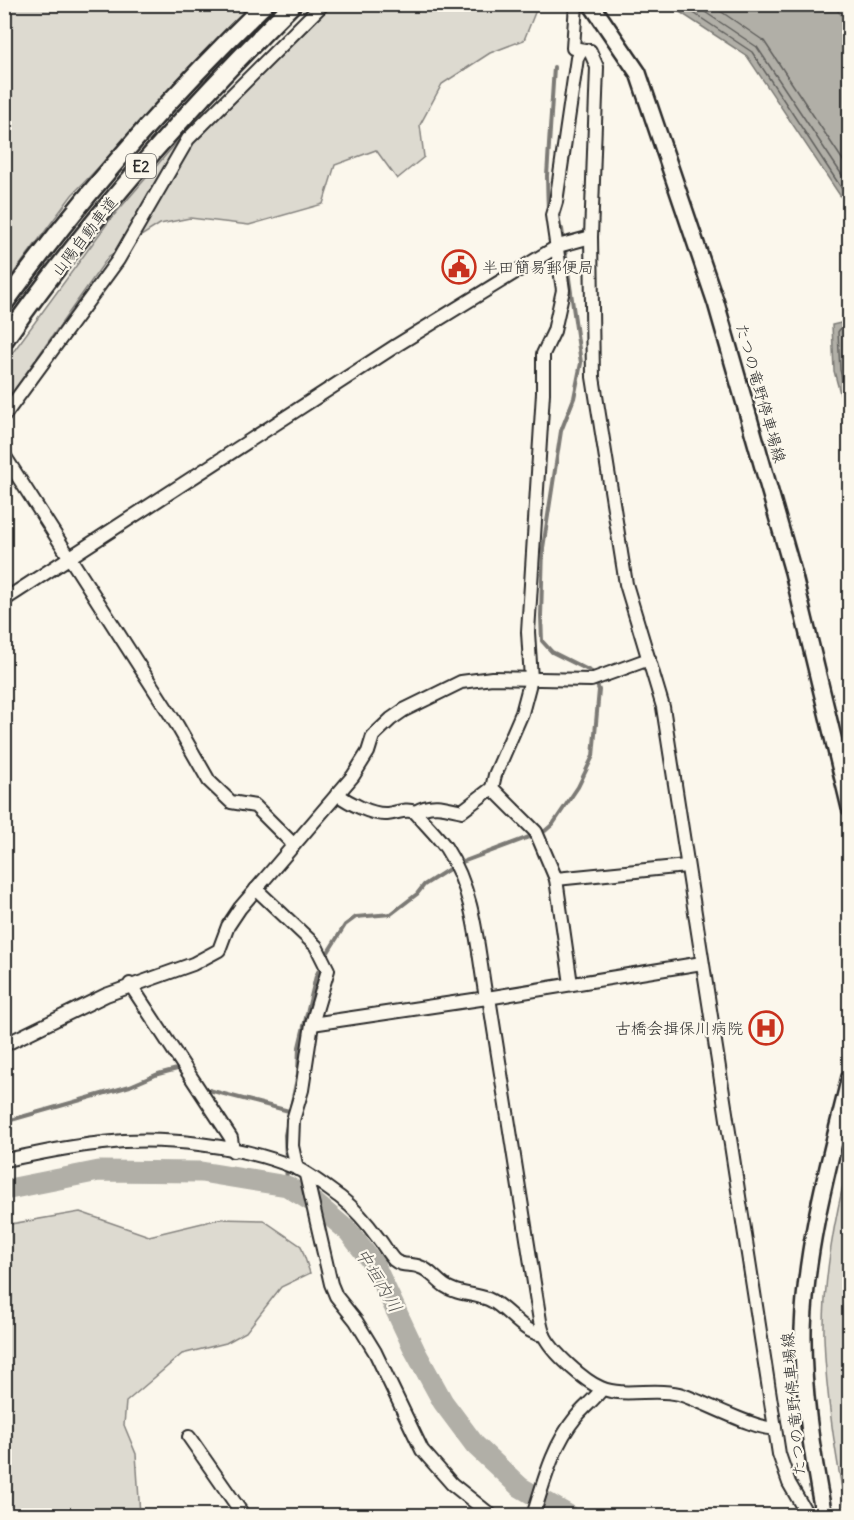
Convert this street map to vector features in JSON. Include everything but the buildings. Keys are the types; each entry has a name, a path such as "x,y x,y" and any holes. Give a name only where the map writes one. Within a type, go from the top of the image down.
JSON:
{"highway":[{"name":"山陽自動車道","path":"4,304 88,194 161,111 265,4"},
{"name":"山陽自動車道","path":"4,341 74,247 133,176 185,116 292,4"}],"main road":[{"name":"たつの竜野停車場線","path":"591,4 638,73 716,303 793,572 849,808"},
{"name":"たつの竜野停車場線","path":"824,1515 812,1452 803,1330 814,1227 849,1077"}],"street":[{"path":"4,416 118,260 188,139 323,4"},
{"path":"576,4 573,48 590,51 597,67 591,237 592,377 626,584 663,707 779,1454 789,1483 808,1515"},
{"path":"415,812 423,807 435,805 462,811 492,788 495,775 522,713 531,679 528,632 543,393 543,354 554,331 563,290 552,215 556,202 577,58 581,50"},
{"path":"4,600 397,345 558,246 591,237"},
{"path":"4,455 177,725 209,782 231,802 255,806 293,844"},
{"path":"4,1045 130,984 193,964 219,950 228,926 256,889 353,776 368,752 372,736 404,710 461,682 492,678 595,679 649,659"},
{"path":"492,788 538,835 556,879 571,984"},
{"path":"337,794 375,812 386,814 409,809 415,812 446,848 466,889 490,1004 544,1335 556,1352 602,1389 614,1392 660,1391 677,1394 706,1403 768,1429 775,1428"},
{"path":"556,879 686,866"},
{"path":"256,889 316,946 327,970 312,1024 302,1090 293,1120 292,1146 303,1175 331,1284 336,1296 356,1321 375,1352 422,1450 452,1484 492,1515"},
{"path":"312,1024 702,963"},
{"path":"130,984 231,1138 233,1151"},
{"path":"4,1160 70,1148 128,1141 208,1146 233,1151 303,1175 344,1201 379,1239 393,1260 400,1264 417,1265 445,1286 464,1295 496,1302 528,1329 537,1335 544,1335"},
{"path":"533,1515 560,1442 571,1425 602,1389"},
{"path":"189,1437 244,1515"}],"shaded area":[{"path":"5,5 254,5 72,195 5,285"},
{"path":"316,5 538,5 524,40 490,53 442,84 420,125 424,157 397,179 376,150 335,165 323,204 249,225 190,218 160,224 109,256 12,393 5,397 5,363 109,221 183,135"},
{"path":"849,1160 850,1515 847,1516 832,1427 824,1315 831,1248"},
{"path":"80,1212 149,1236 219,1219 263,1220 301,1246 310,1273 281,1287 246,1332 226,1343 182,1354 126,1402 124,1425 136,1454 140,1515 5,1515 5,1225"}],"water":[{"path":"669,5 833,5 849,24 849,209 747,56"},
{"path":"850,321 849,427 834,371 832,325"}],"waterway":[{"path":"548,213 547,176 554,67"},
{"path":"325,957 345,925 356,917 391,914 417,894 424,885 457,864 545,831 553,824 578,787 593,756 599,690 592,672 552,652 542,641 543,548 561,431 574,398 581,363 562,229 556,227"},
{"path":"287,1186 285,1135 298,1074 299,1047 316,976 322,964"},
{"path":"4,1122 130,1086 158,1074 181,1068"},
{"path":"203,1087 289,1111"},
{"name":"中垣内川","path":"4,1190 99,1171 201,1172 287,1186 316,1204 349,1232 375,1266 415,1351 443,1402 475,1445 520,1487 570,1516"}],"place":[{"name":"半田簡易郵便局","path":"459,267"},
{"name":"古橋会揖保川病院","path":"766,1028"}]}
